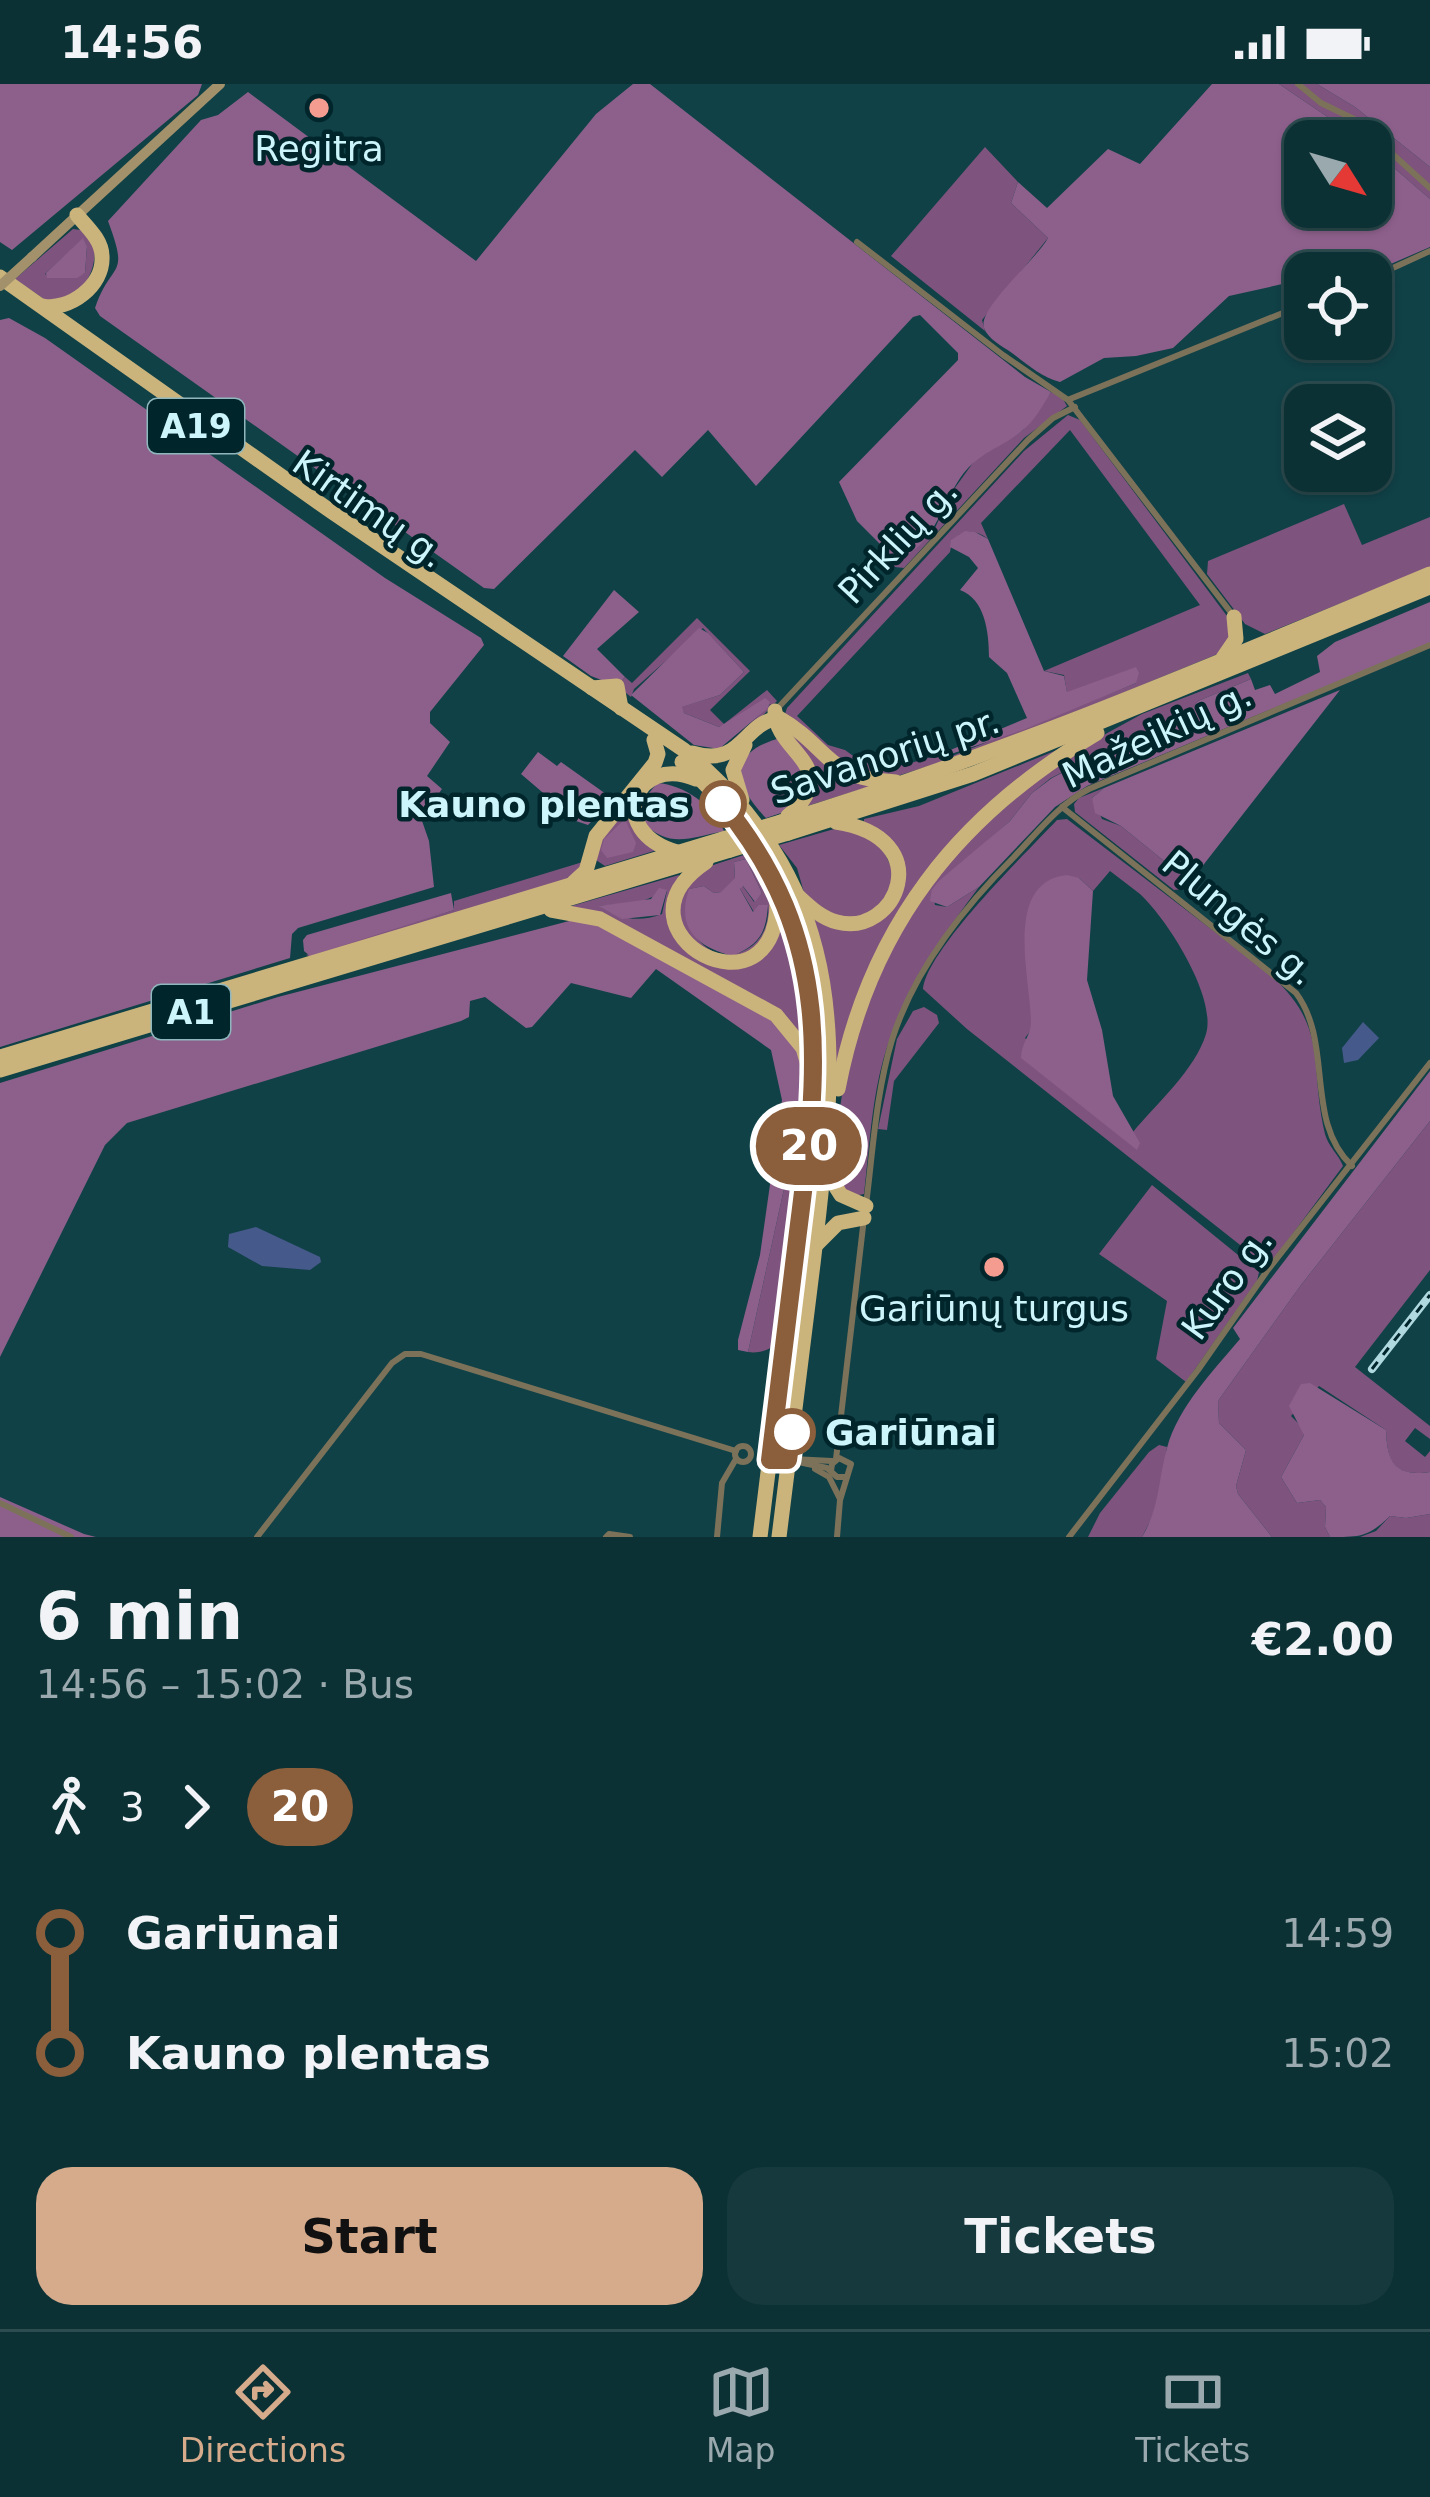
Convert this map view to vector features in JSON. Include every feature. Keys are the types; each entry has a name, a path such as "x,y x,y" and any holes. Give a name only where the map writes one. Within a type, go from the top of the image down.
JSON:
{"highway":[{"path":"77,215 102,255 100,269 82,295 76,315 82,336"},
{"name":"Kirtimų g.","path":"0,283 40,306 684,751"},
{"name":"Kirtimų g.","path":"0,283 654,740 704,782"},
{"path":"40,306 65,307 82,295"},
{"name":"Savanorių pr.","path":"0,1070 536,909 785,828 911,783 1430,574"},
{"name":"Savanorių pr.","path":"785,828 827,821 974,774 1430,587"},
{"path":"1234,617 1257,635 1274,638"},
{"path":"1221,660 1236,639 1234,617"},
{"path":"779,1537 786,1481 802,1465 825,1162 856,1015 880,957 922,885 970,829 1031,775 1154,701"},
{"path":"748,812 734,777 734,764 747,742 763,736 780,719"},
{"path":"684,751 719,757 780,719"},
{"path":"780,719 839,770 868,780 911,783"},
{"path":"780,719 805,759 809,784 785,828"},
{"path":"571,885 582,876 596,836 658,759 654,740"},
{"name":"A19","path":"684,751 748,812 797,896 819,962 828,1013 832,1093 825,1162"},
{"path":"610,818 662,774 679,772 704,782"},
{"name":"A19","path":"704,782 750,840 777,888 810,993 815,1088 786,1331"},
{"path":"634,802 634,818 641,832 658,846 680,853"},
{"path":"797,896 824,917 848,924 879,913 895,892 897,865 886,841 864,827 827,821"},
{"path":"724,848 688,876 674,908 679,934 703,958 736,962 760,951 777,922 777,888"},
{"name":"Savanorių pr.","path":"0,1058 680,853 724,848"},
{"path":"591,855 598,866 619,871"},
{"path":"536,909 600,919 776,1015 802,1048 815,1088"},
{"path":"825,1162 841,1195 865,1212"},
{"path":"815,1247 838,1223 865,1212"},
{"path":"773,1353 786,1331"},
{"path":"756,1536 786,1331"},
{"path":"770,1460 802,1465"}],"main road":[{"path":"0,283 220,84"}],"street":[{"path":"1298,84 1321,103 1354,119 1430,188"},
{"path":"857,242 1072,403 1234,617"},
{"path":"1392,268 1430,251"},
{"name":"Pirklių g.","path":"780,719 1028,440 1053,418 1072,403 1284,313"},
{"name":"Mažeikių g.","path":"838,1459 865,1212 892,1040 912,994 969,906 1062,807 1089,789 1430,645"},
{"name":"Plungės g.","path":"1062,807 1295,993 1312,1024 1329,1139 1352,1166"},
{"name":"Kuro g.","path":"1069,1537 1198,1370 1267,1271 1430,1064"},
{"path":"257,1537 392,1363 405,1354 443,1361 746,1462 751,1457"},
{"path":"717,1537 722,1483 736,1455 746,1447 751,1457"},
{"path":"751,1457 770,1460"},
{"path":"805,1457 838,1459 852,1467 838,1475 802,1465 805,1457"},
{"path":"837,1537 838,1459"},
{"path":"802,1465 829,1478 840,1500"},
{"path":"0,1503 70,1537"},
{"path":"606,1537 630,1537"}],"shaded area":[{"path":"0,84 202,84 198,95 12,250 0,242"},
{"path":"633,84 650,84 1025,377 1051,392 1023,430 970,466 927,537 907,554 894,558 857,521 839,482 958,360 958,353 920,315 913,317 756,486 708,430 662,477 635,450 494,589 484,588 95,308 118,262 108,221 201,120 218,115 248,92 476,261 596,114"},
{"path":"1212,84 1279,84 1332,120 1284,120 1284,228 1392,228 1392,166 1430,199 1430,247 1392,263 1392,252 1284,252 1284,284 1229,296 1173,348 1104,358 1060,382 1040,374 984,328 989,309 1048,238 1011,203 1018,182 1047,208 1108,149 1140,164"},
{"path":"1279,84 1317,84 1371,120 1332,120"},
{"path":"1317,84 1430,84 1430,167 1392,137 1392,120 1371,120"},
{"path":"1392,137 1430,167 1430,199 1392,166"},
{"path":"985,147 1018,182 1011,203 1048,238 982,320 985,331 891,256"},
{"path":"73,229 81,230 95,248 85,284 54,306 15,279","holes":["83,239 85,273 59,278 45,274"]},
{"path":"83,238 85,273 77,278 47,278 46,273"},
{"path":"9,318 45,338 385,578 481,638 484,645 430,712 430,723 450,742 427,776 442,789 421,818 429,841 434,887 298,928 292,934 290,958 0,1047 0,320"},
{"path":"1051,392 1067,406 1024,438 904,568 895,567 883,548 898,559 935,528 975,460 1023,430"},
{"path":"1068,415 1080,420 1233,629 1220,653 1004,742 891,778 854,774 785,714 787,708 1024,451","holes":["1070,430 1200,605 1044,671 1064,675 1067,693 1135,668 1136,683 947,758 945,753 904,765 863,763 828,745 797,716 950,552 959,535 976,533 988,539 981,523"]},
{"path":"1344,504 1362,545 1430,517 1430,567 1265,634 1245,624 1207,574 1208,561"},
{"path":"965,531 988,539 1044,671 1064,676 1067,692 1136,667 1136,683 945,756 1027,718 1007,673 989,657 980,609 960,590 978,568 950,547 951,540"},
{"path":"614,590 639,612 597,649 625,677 617,686 591,676 563,656"},
{"path":"1430,602 1430,643 1087,786 1055,807 979,887 947,907 930,901 940,880 1052,778 1106,750 1132,748 1141,733 1181,721 1198,701 1251,679 1255,690 1270,685 1275,694 1320,672 1317,656 1335,642"},
{"path":"697,618 750,671 710,710 724,724 767,690 777,701 734,745 725,747 771,704 719,727 684,713 681,707 720,695 744,672 703,628 634,689 631,697 617,686 625,677 632,683"},
{"path":"699,628 744,672 720,695 682,707 684,713 719,727 765,698 770,702 719,749 694,745 631,695"},
{"path":"1248,673 1251,679 1198,701 1181,721 1141,733 1132,748 1106,750 1051,778 932,889 935,905 947,907 979,887 929,960 898,1019 879,1076 864,1194 849,1197 831,1168 846,1068 869,986 938,867 1060,759 1142,714"},
{"path":"1340,690 1190,882 1121,826 1095,813 1092,798 1104,788"},
{"path":"789,727 878,784 807,806 784,732"},
{"path":"777,739 794,749 806,785 787,811 766,818 747,794 741,772 750,753"},
{"path":"1057,750 911,894 837,1083 834,1016 811,916 834,924 892,906 890,839 864,824 864,819 919,806"},
{"path":"538,752 557,766 561,762 613,799 588,825 576,821 521,774"},
{"path":"679,753 768,848 806,930 827,1091 782,1453 820,1040 778,884"},
{"path":"657,783 696,798 724,831 671,839 652,830 642,822 642,802"},
{"path":"1104,788 1092,798 1102,819 1121,826 1190,882 1183,889 1174,890 1075,812 1079,798"},
{"path":"631,808 657,850 605,866 596,860 595,849 618,815"},
{"path":"625,819 636,843 633,852 607,858 601,850 604,839"},
{"path":"1067,819 1266,971 1286,991 1309,1028 1325,1134 1343,1166 1274,1259 1254,1256 923,989 929,971 959,926 1057,820","holes":["1110,871 1140,894 1176,940 1197,980 1207,1018 1206,1034 1193,1060 1133,1132 1139,1143 1025,1038 1079,878 1093,891"]},
{"path":"841,827 876,835 896,877 879,910 843,921 805,896 797,868 779,845"},
{"path":"750,853 775,906 773,929 762,946 746,956 726,959 706,955 690,943 680,924 679,897 701,869","holes":["746,859 762,893 754,902 742,885 740,889 754,912 758,905 768,905 762,934 742,952 721,956 691,929 686,910 690,889 704,886 722,892 735,879 734,862"]},
{"path":"746,859 762,893 755,902 743,886 740,889 753,912 758,905 768,905 767,915 759,937 732,956 708,947 692,933 686,903 689,889 704,886 721,892 735,878 734,862"},
{"path":"586,861 575,877 306,955 454,910 454,901"},
{"path":"679,875 674,930 738,965 781,912 800,971 810,1050 568,907","holes":["667,891 662,914 629,918 599,906 640,902"]},
{"path":"1067,875 1079,878 1093,891 1087,980 1102,1030 1113,1096 1140,1143 1137,1150 1021,1058 1031,1023 1025,959 1027,914 1034,895 1047,882"},
{"path":"659,888 667,890 660,915 622,919 598,906 651,899"},
{"path":"451,893 454,910 310,956 304,951 307,935"},
{"path":"573,920 599,926 767,1015 789,1037 802,1060 806,1089 748,1352 738,1350 738,1340 760,1255 782,1100 771,1050 656,969 631,998 571,983 532,1027 526,1028 485,997 470,1001 469,1017 461,1021 127,1123 105,1145 0,1357 0,1083 278,997"},
{"path":"924,1007 937,1015 939,1023 894,1081 887,1130 878,1129 897,1039 913,1011"},
{"path":"1430,1071 1430,1121 1301,1285 1218,1401 1219,1423 1246,1450 1238,1494 1272,1537 1142,1537 1172,1433 1198,1390 1240,1339 1233,1328"},
{"path":"806,1089 779,1339 766,1350 748,1352"},
{"path":"1430,1121 1430,1270 1355,1367 1430,1426 1430,1439 1415,1428 1405,1441 1425,1457 1430,1451 1430,1472 1401,1470 1388,1451 1386,1430 1319,1386 1291,1416 1304,1435 1281,1477 1297,1503 1320,1500 1326,1507 1325,1527 1330,1537 1272,1537 1238,1494 1246,1450 1219,1423 1218,1401 1301,1285"},
{"path":"1152,1185 1259,1272 1186,1382 1156,1359 1167,1301 1099,1254"},
{"path":"1310,1383 1386,1430 1395,1465 1408,1472 1430,1472 1430,1514 1390,1516 1363,1534 1330,1537 1325,1527 1326,1507 1320,1500 1297,1503 1281,1477 1304,1435 1289,1406 1301,1384"},
{"path":"1159,1445 1167,1447 1158,1506 1142,1537 1088,1537 1100,1513"},
{"path":"0,1497 84,1534 96,1537 0,1537"},
{"path":"1430,1514 1430,1537 1360,1537 1376,1531 1390,1516"}],"water":[{"path":"1363,1022 1379,1038 1358,1060 1344,1063 1342,1048"},
{"path":"256,1227 320,1257 321,1262 310,1270 262,1266 228,1247 229,1234"}],"railway":[{"path":"1372,1369 1430,1295"}],"bus line":[{"name":"20","path":"723,804 777,888 799,946 816,1042 812,1129 770,1460 788,1460 792,1432"}],"place":[{"name":"Regitra","path":"319,108"},
{"name":"Kauno plentas","path":"723,804"},
{"name":"Gariūnų turgus","path":"994,1267"},
{"name":"Gariūnai","path":"792,1432"}]}
